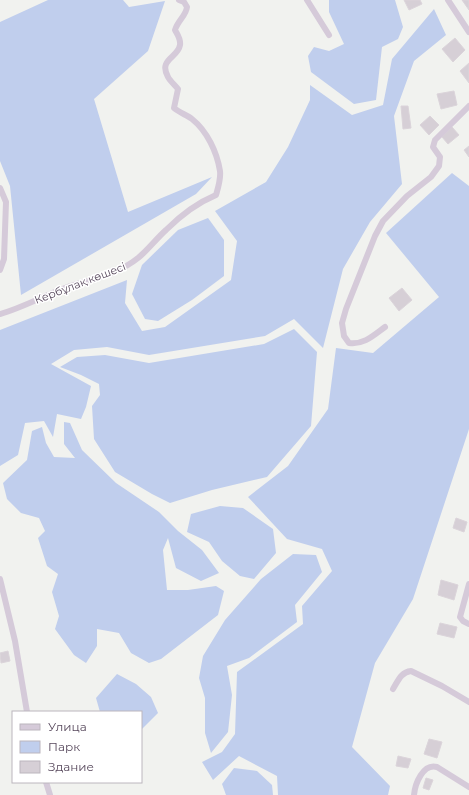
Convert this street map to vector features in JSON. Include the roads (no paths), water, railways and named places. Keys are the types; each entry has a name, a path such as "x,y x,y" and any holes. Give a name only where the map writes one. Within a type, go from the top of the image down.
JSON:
{"street":[{"name":"Кербұлақ көшесі","path":"0,314 11,311 66,287 117,271 138,258 166,229 185,213 216,195 219,186 220,172 215,152 203,130 192,119 174,108 178,89 168,77 165,68 168,60 176,52 180,45 179,37 175,30 177,22 186,12 187,7 184,2 179,0"},
{"path":"307,0 329,35"},
{"path":"448,0 469,32"},
{"path":"385,327 370,339 357,344 349,343 344,336 342,322 383,221 407,196 431,176 439,166 440,157 433,147 435,140 469,106"},
{"path":"0,188 6,202 4,259 0,270"},
{"path":"0,578 15,641 27,711"},
{"path":"469,584 460,617 463,621 469,624"},
{"path":"393,689 402,674 411,671 442,686 469,702"},
{"path":"414,795 416,782 419,777 429,767 433,766 469,787"},
{"path":"46,783 50,795"}]}
